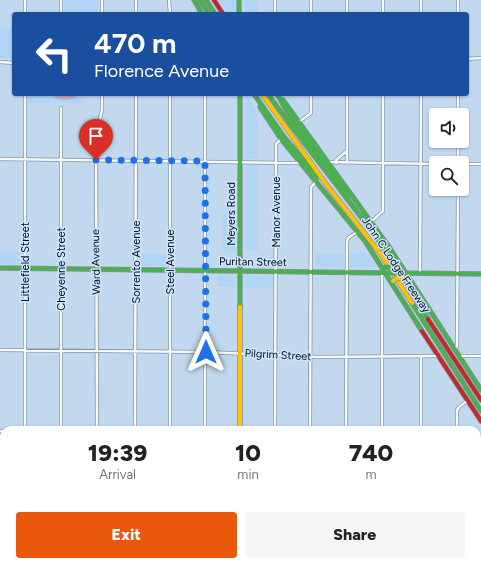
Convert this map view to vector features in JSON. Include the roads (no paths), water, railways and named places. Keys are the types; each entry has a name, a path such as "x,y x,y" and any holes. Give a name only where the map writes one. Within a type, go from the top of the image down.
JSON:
{"main road":[{"path":"194,0 201,12"},
{"path":"200,0 208,12"},
{"path":"206,0 214,12"},
{"path":"214,0 222,12"},
{"path":"239,0 239,12"},
{"name":"Meyers Road","path":"240,96 240,426"},
{"path":"254,96 281,139 357,232 376,258 393,283 437,356 481,422"},
{"path":"254,96 295,151 312,171 326,184"},
{"name":"John C Lodge Freeway","path":"263,96 326,184 380,253 481,411"},
{"name":"John C Lodge Freeway","path":"269,96 296,134 358,212 391,258 442,342 481,400"},
{"path":"279,96 294,123 349,196 358,212"},
{"path":"280,96 371,222 481,390"},
{"path":"376,258 384,267 394,268 398,266 399,263"},
{"name":"Puritan Street","path":"0,268 346,272 385,273 407,276 420,273 481,274"},
{"path":"393,283 400,277 407,276"}],"street":[{"path":"25,0 25,12"},
{"path":"61,0 61,12"},
{"path":"102,0 102,12"},
{"path":"136,0 136,12"},
{"path":"169,0 170,12"},
{"path":"276,0 276,12"},
{"path":"310,0 310,12"},
{"path":"347,0 347,12"},
{"path":"383,0 383,12"},
{"path":"421,0 421,12"},
{"path":"458,0 458,12"},
{"path":"469,58 481,58"},
{"path":"0,62 12,63"},
{"name":"Littlefield Street","path":"25,96 25,426"},
{"name":"Ward Avenue","path":"97,426 96,137 101,114 102,96"},
{"name":"Sorrento Avenue","path":"135,426 136,96"},
{"name":"Steel Avenue","path":"170,96 170,426"},
{"path":"205,96 205,426"},
{"path":"299,122 311,113 311,96"},
{"path":"347,96 347,163"},
{"path":"371,222 383,211 383,96"},
{"path":"420,96 420,273"},
{"path":"458,96 458,108"},
{"name":"Cheyenne Street","path":"61,108 61,426"},
{"name":"Manor Avenue","path":"275,426 276,144 281,139"},
{"path":"336,163 336,160 348,150"},
{"path":"0,159 300,163"},
{"path":"328,162 429,164"},
{"path":"469,164 481,164"},
{"path":"310,426 311,187 316,182"},
{"path":"453,349 457,346 458,196"},
{"path":"346,426 347,240 357,232"},
{"path":"382,426 382,356 385,273"},
{"name":"Pilgrim Street","path":"0,350 206,352 311,356 437,356"},
{"path":"421,356 421,426"},
{"path":"458,356 481,356"},
{"path":"457,426 458,408 467,401"}]}
